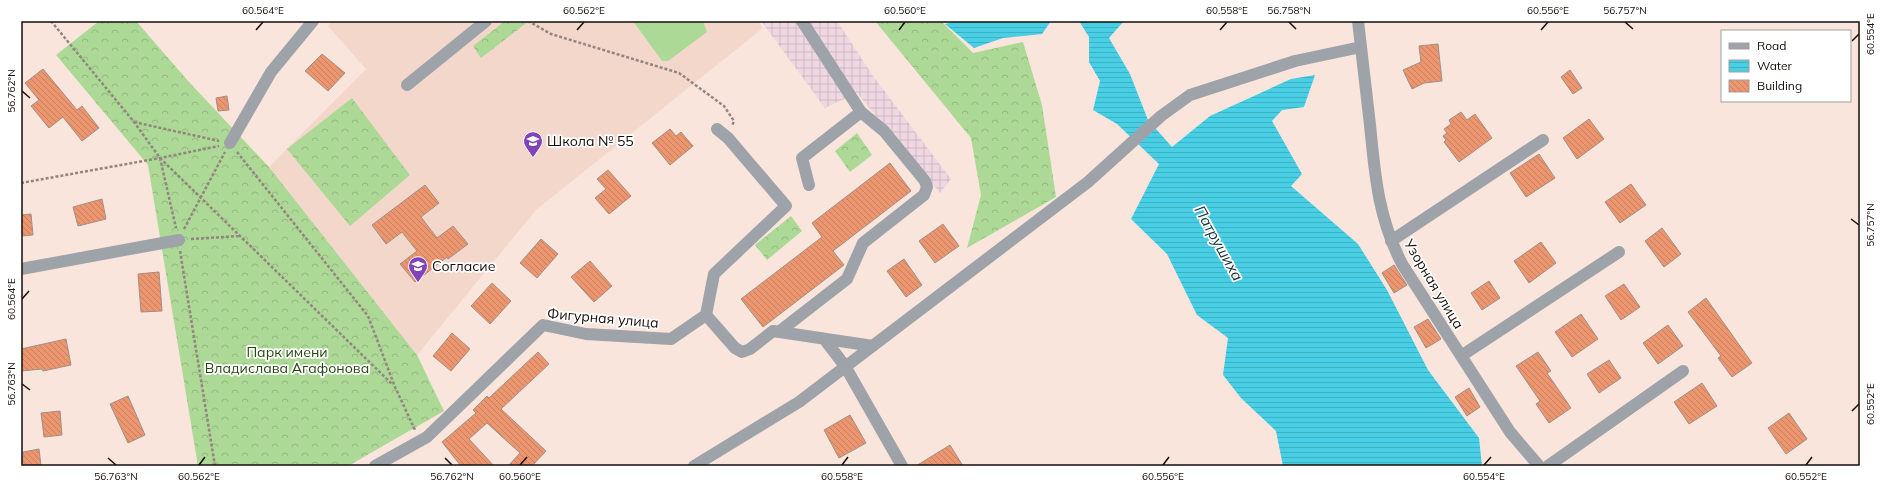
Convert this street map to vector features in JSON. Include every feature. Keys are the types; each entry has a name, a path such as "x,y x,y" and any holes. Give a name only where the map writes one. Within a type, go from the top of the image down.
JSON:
{"street":[{"path":"230,143 271,72 313,21"},
{"path":"406,85 486,21"},
{"path":"780,331 848,279 863,243 924,195 927,187 925,180 906,156 884,131 862,112 802,21"},
{"name":"Узорная улица","path":"1358,21 1376,182 1382,215 1391,241 1402,264 1510,432 1539,466"},
{"path":"694,466 799,402 1088,182 1130,146 1161,116 1190,95 1295,61 1361,47"},
{"path":"809,185 802,158 862,112"},
{"path":"717,129 728,138 786,206 714,274 706,315 735,348 742,352 750,349 773,331 873,346"},
{"path":"1391,241 1542,140"},
{"path":"21,270 179,240"},
{"path":"1461,356 1619,252"},
{"name":"Фигурная улица","path":"375,466 427,437 543,325 586,334 671,339 706,315"},
{"path":"825,340 845,366 902,466"},
{"path":"1548,466 1683,371"}],"path":[{"path":"528,21 551,34 679,73 724,106 734,121 728,138"},
{"path":"134,122 230,143 368,316 395,387 420,441"},
{"path":"21,183 160,158 230,143"},
{"path":"179,240 230,143"},
{"path":"160,158 395,387"},
{"path":"179,240 240,236"}],"shaded area":[{"path":"330,21 759,21 763,28 536,210 417,355 269,167 366,69 328,26"},
{"path":"761,21 837,21 873,76 951,179 940,193 857,93 825,108"}],"green space":[{"name":"Парк имени Владислава Агафонова","path":"99,21 136,21 189,82 269,167 417,355 444,411 348,466 198,466 148,165 56,55"},
{"path":"505,21 529,21 481,58 473,46"},
{"path":"633,21 703,21 707,32 668,61 662,61"},
{"path":"875,21 941,21 973,53 1023,42 1042,105 1056,197 967,248 981,195 971,138"},
{"path":"352,98 410,175 350,226 287,149"},
{"path":"857,133 872,155 850,172 835,151"},
{"path":"791,216 802,231 767,260 755,245"}],"water":[{"path":"957,21 1051,21 1042,34 1003,38 974,48 945,24"},
{"name":"Патрушиха","path":"1079,21 1124,21 1109,38 1130,74 1148,120 1172,147 1210,116 1291,79 1315,75 1304,107 1282,110 1272,121 1302,174 1291,186 1358,244 1387,290 1428,370 1479,438 1482,466 1283,466 1276,431 1241,398 1223,375 1228,338 1197,315 1167,254 1131,219 1159,164 1117,124 1093,110 1100,81 1089,62 1089,37"}],"building":[{"path":"1438,44 1442,81 1424,83 1412,89 1403,70 1421,62 1419,46"},
{"path":"322,54 345,73 328,91 305,71"},
{"path":"43,69 77,110 82,106 99,128 82,141 63,117 49,128 31,106 39,100 25,83"},
{"path":"1570,70 1582,88 1573,94 1561,77"},
{"path":"227,96 229,110 218,111 216,98"},
{"path":"1461,112 1467,120 1475,114 1492,138 1459,162 1444,142 1446,140 1443,136 1447,133 1444,129 1451,124 1449,120"},
{"path":"1589,119 1604,139 1577,159 1563,138"},
{"path":"670,129 676,136 681,132 693,146 670,165 652,143"},
{"path":"1539,154 1555,178 1526,197 1510,173"},
{"path":"890,163 911,191 833,251 844,265 763,327 741,299 822,237 812,223"},
{"path":"608,170 631,196 609,214 595,198 606,189 597,179"},
{"path":"1631,184 1646,205 1620,223 1605,202"},
{"path":"425,185 439,203 421,217 437,238 453,226 468,244 448,259 447,257 415,282 400,264 417,251 402,232 386,244 372,225"},
{"path":"102,199 106,219 78,226 73,207"},
{"path":"31,214 33,235 21,236 21,215"},
{"path":"943,224 959,246 935,263 919,241"},
{"path":"1662,228 1681,254 1664,267 1645,241"},
{"path":"541,239 558,254 537,278 520,263"},
{"path":"1541,242 1556,263 1529,283 1514,261"},
{"path":"904,259 922,285 906,297 887,271"},
{"path":"590,261 612,286 594,302 571,277"},
{"path":"1394,265 1407,285 1394,293 1382,273"},
{"path":"159,272 162,311 141,312 138,274"},
{"path":"1489,281 1500,298 1482,310 1471,293"},
{"path":"492,283 511,301 490,324 471,306"},
{"path":"1624,284 1640,307 1621,320 1605,296"},
{"path":"1706,298 1752,363 1732,377 1718,358 1721,356 1688,312"},
{"path":"1581,314 1598,339 1572,357 1555,332"},
{"path":"1428,319 1441,339 1426,348 1414,327"},
{"path":"1668,325 1683,346 1658,364 1643,343"},
{"path":"452,333 470,349 451,371 433,356"},
{"path":"66,339 71,365 43,371 42,369 21,371 21,349"},
{"path":"538,352 549,364 501,409 546,451 532,466 508,466 520,453 487,423 469,439 494,466 461,466 442,442 476,413 473,410 487,396 489,398"},
{"path":"1538,352 1551,371 1547,373 1571,408 1549,423 1536,404 1540,401 1516,366"},
{"path":"1609,360 1621,378 1599,393 1587,374"},
{"path":"1702,383 1717,406 1689,424 1674,402"},
{"path":"1469,388 1480,407 1467,416 1455,397"},
{"path":"128,396 145,435 128,443 110,404"},
{"path":"60,411 62,435 44,437 41,413"},
{"path":"1789,413 1807,439 1786,454 1768,428"},
{"path":"850,415 866,443 839,458 824,430"},
{"path":"950,445 963,466 916,466"},
{"path":"39,449 41,466 21,466 21,456 24,456 23,452"}],"place":[{"name":"Школа № 55","path":"533,158"},
{"name":"Согласие","path":"418,283"}]}
